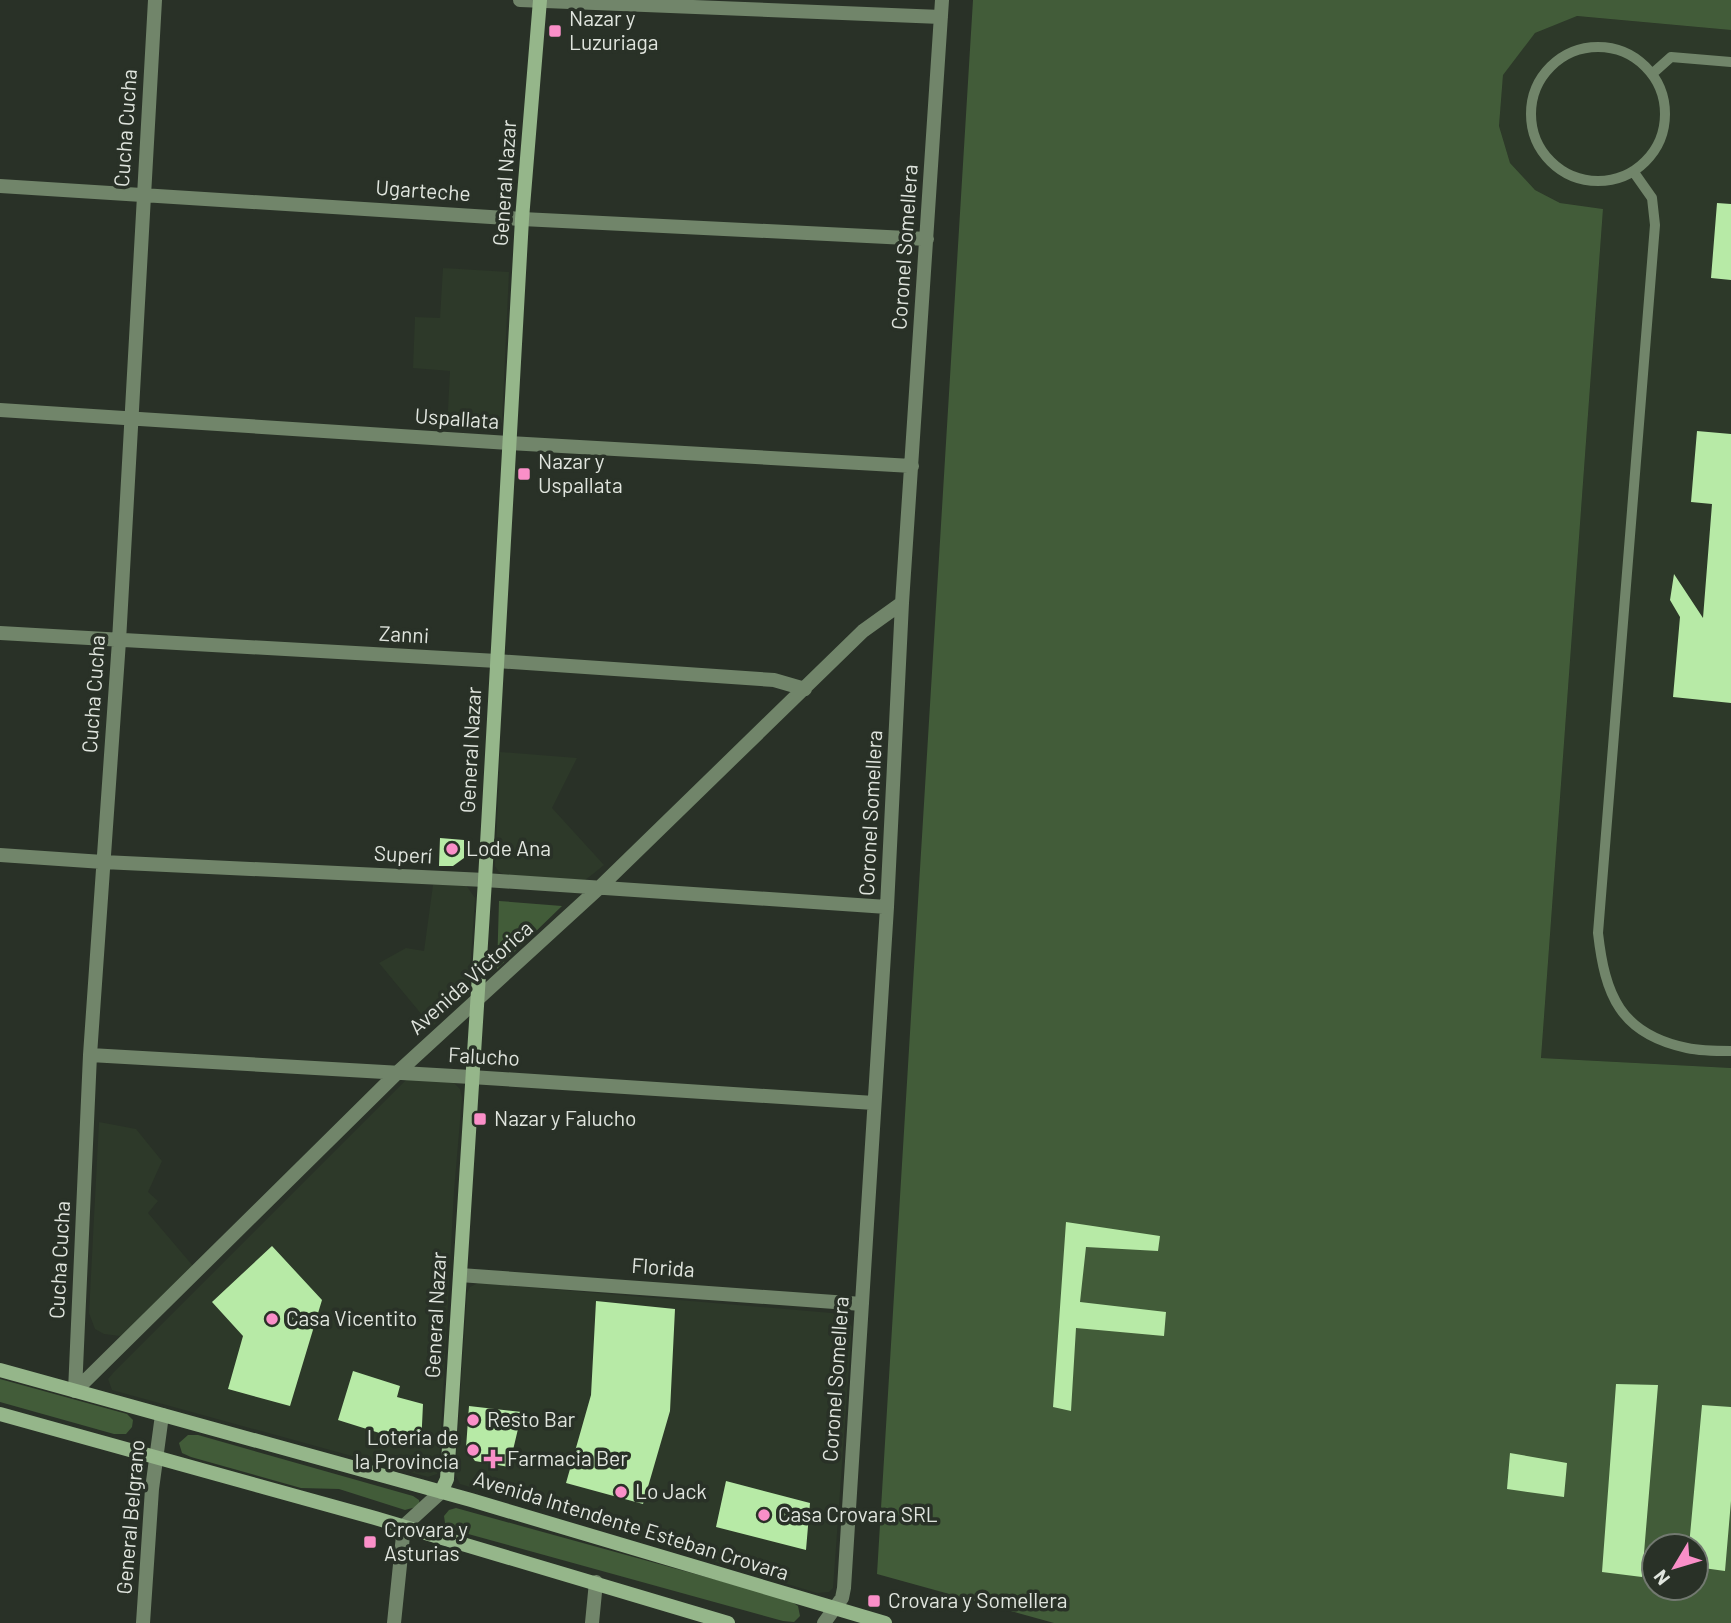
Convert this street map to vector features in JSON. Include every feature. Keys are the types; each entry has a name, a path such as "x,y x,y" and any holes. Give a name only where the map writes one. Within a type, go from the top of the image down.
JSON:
{"main road":[{"name":"General Nazar","path":"441,1492 447,1479 523,219 540,1"},
{"name":"Avenida Intendente Esteban Crovara","path":"0,1370 441,1492 885,1623"},
{"path":"0,1414 404,1526 728,1623"}],"street":[{"name":"Cucha Cucha","path":"75,1391 90,1055 119,640 155,0"},
{"path":"520,0 941,17"},
{"name":"Coronel Somellera","path":"824,1623 842,1598 844,1588 887,907 902,603 942,0"},
{"name":"Ugarteche","path":"0,186 523,219 927,239"},
{"name":"Uspallata","path":"0,410 912,467"},
{"name":"Avenida Victorica","path":"75,1391 397,1073 600,887 863,631 902,603"},
{"name":"Zanni","path":"0,633 497,661 774,680 805,689"},
{"name":"Superí","path":"0,855 485,880 887,907"},
{"name":"Falucho","path":"90,1055 874,1103"},
{"name":"Florida","path":"460,1275 862,1304"},
{"name":"General Belgrano","path":"143,1623 152,1489 162,1415"},
{"path":"394,1623 404,1526 441,1492"},
{"path":"592,1623 596,1582"}],"lane":[{"path":"1595,46 1616,49 1636,59 1653,75 1662,94 1665,116 1661,138 1650,157 1633,171 1613,179 1590,181 1569,174 1550,162 1537,144 1531,122 1531,100 1539,79 1554,62 1573,51 1595,46"},
{"path":"1653,75 1671,57 1731,62"},
{"path":"1633,171 1652,198 1655,225 1598,933 1608,988 1620,1010 1639,1029 1662,1041 1688,1049 1731,1051"}],"shaded area":[{"path":"1576,16 1731,30 1731,1068 1541,1058 1603,209 1560,203 1535,190 1510,163 1499,126 1503,74 1535,33"},
{"path":"443,268 509,272 502,422 498,428 491,431 447,429 450,371 413,368 415,317 440,318"},
{"path":"500,752 577,758 552,808 604,865 585,880 505,875 495,866"},
{"path":"433,885 466,885 475,898 469,984 463,996 432,1027 379,963 406,948 424,951"},
{"path":"408,1078 453,1082 460,1089 462,1098 437,1474 428,1477 112,1390 108,1379 113,1373"},
{"path":"99,1122 136,1129 162,1161 148,1192 158,1201 148,1213 193,1266 120,1336 104,1334 95,1329 89,1313"},
{"path":"478,1283 843,1314 852,1327 833,1588 829,1592 817,1593 460,1484 455,1474 467,1293 470,1287"}],"green space":[{"path":"973,0 1731,0 1731,30 1577,16 1535,33 1503,75 1499,126 1510,163 1535,190 1560,203 1603,209 1541,1058 1731,1068 1731,1623 1054,1623 877,1574"},
{"path":"499,901 562,906 497,969"},
{"path":"0,1379 127,1414 133,1420 132,1427 126,1434 114,1434 0,1402"},
{"path":"188,1435 198,1435 413,1496 419,1500 420,1506 405,1510 339,1489 301,1488 191,1457 182,1453 179,1443"},
{"path":"456,1508 789,1600 798,1606 800,1616 794,1622 783,1621 450,1529 444,1516 449,1510"}],"building":[{"path":"1717,203 1731,204 1731,280 1711,278"},
{"path":"1697,431 1731,434 1731,703 1673,697 1680,617 1670,600 1674,574 1703,618 1712,504 1691,502"},
{"name":"Lode Ana","path":"440,838 464,840 464,858 453,866 439,866"},
{"path":"1066,1222 1160,1236 1158,1251 1086,1247 1080,1302 1166,1312 1164,1336 1076,1328 1071,1411 1053,1407"},
{"name":"Casa Vicentito","path":"272,1246 322,1300 290,1406 228,1389 243,1336 212,1302"},
{"path":"596,1301 675,1309 670,1411 643,1504 566,1483 591,1395"},
{"path":"353,1371 400,1386 397,1397 423,1404 421,1446 338,1420"},
{"path":"1616,1384 1658,1385 1646,1532 1640,1532 1640,1577 1602,1572"},
{"path":"1702,1405 1731,1407 1731,1501 1725,1571 1710,1569 1710,1532 1690,1532"},
{"path":"469,1406 522,1412 509,1467 475,1461 466,1448"},
{"path":"1510,1453 1567,1463 1564,1497 1507,1489"},
{"name":"Casa Crovara SRL","path":"726,1481 810,1503 806,1550 716,1527"}],"place":[{"name":"Nazar y Luzuriaga","path":"555,31"},
{"name":"Nazar y Uspallata","path":"524,474"},
{"name":"Lode Ana","path":"452,849"},
{"name":"Nazar y Falucho","path":"480,1119"},
{"name":"Casa Vicentito","path":"272,1319"},
{"name":"Resto Bar","path":"473,1420"},
{"name":"Loteria de la Provincia","path":"473,1450"},
{"name":"Farmacia Ber","path":"493,1459"},
{"name":"Lo Jack","path":"621,1492"},
{"name":"Casa Crovara SRL","path":"764,1515"},
{"name":"Crovara y Asturias","path":"370,1542"},
{"name":"Crovara y Somellera","path":"874,1601"}]}
